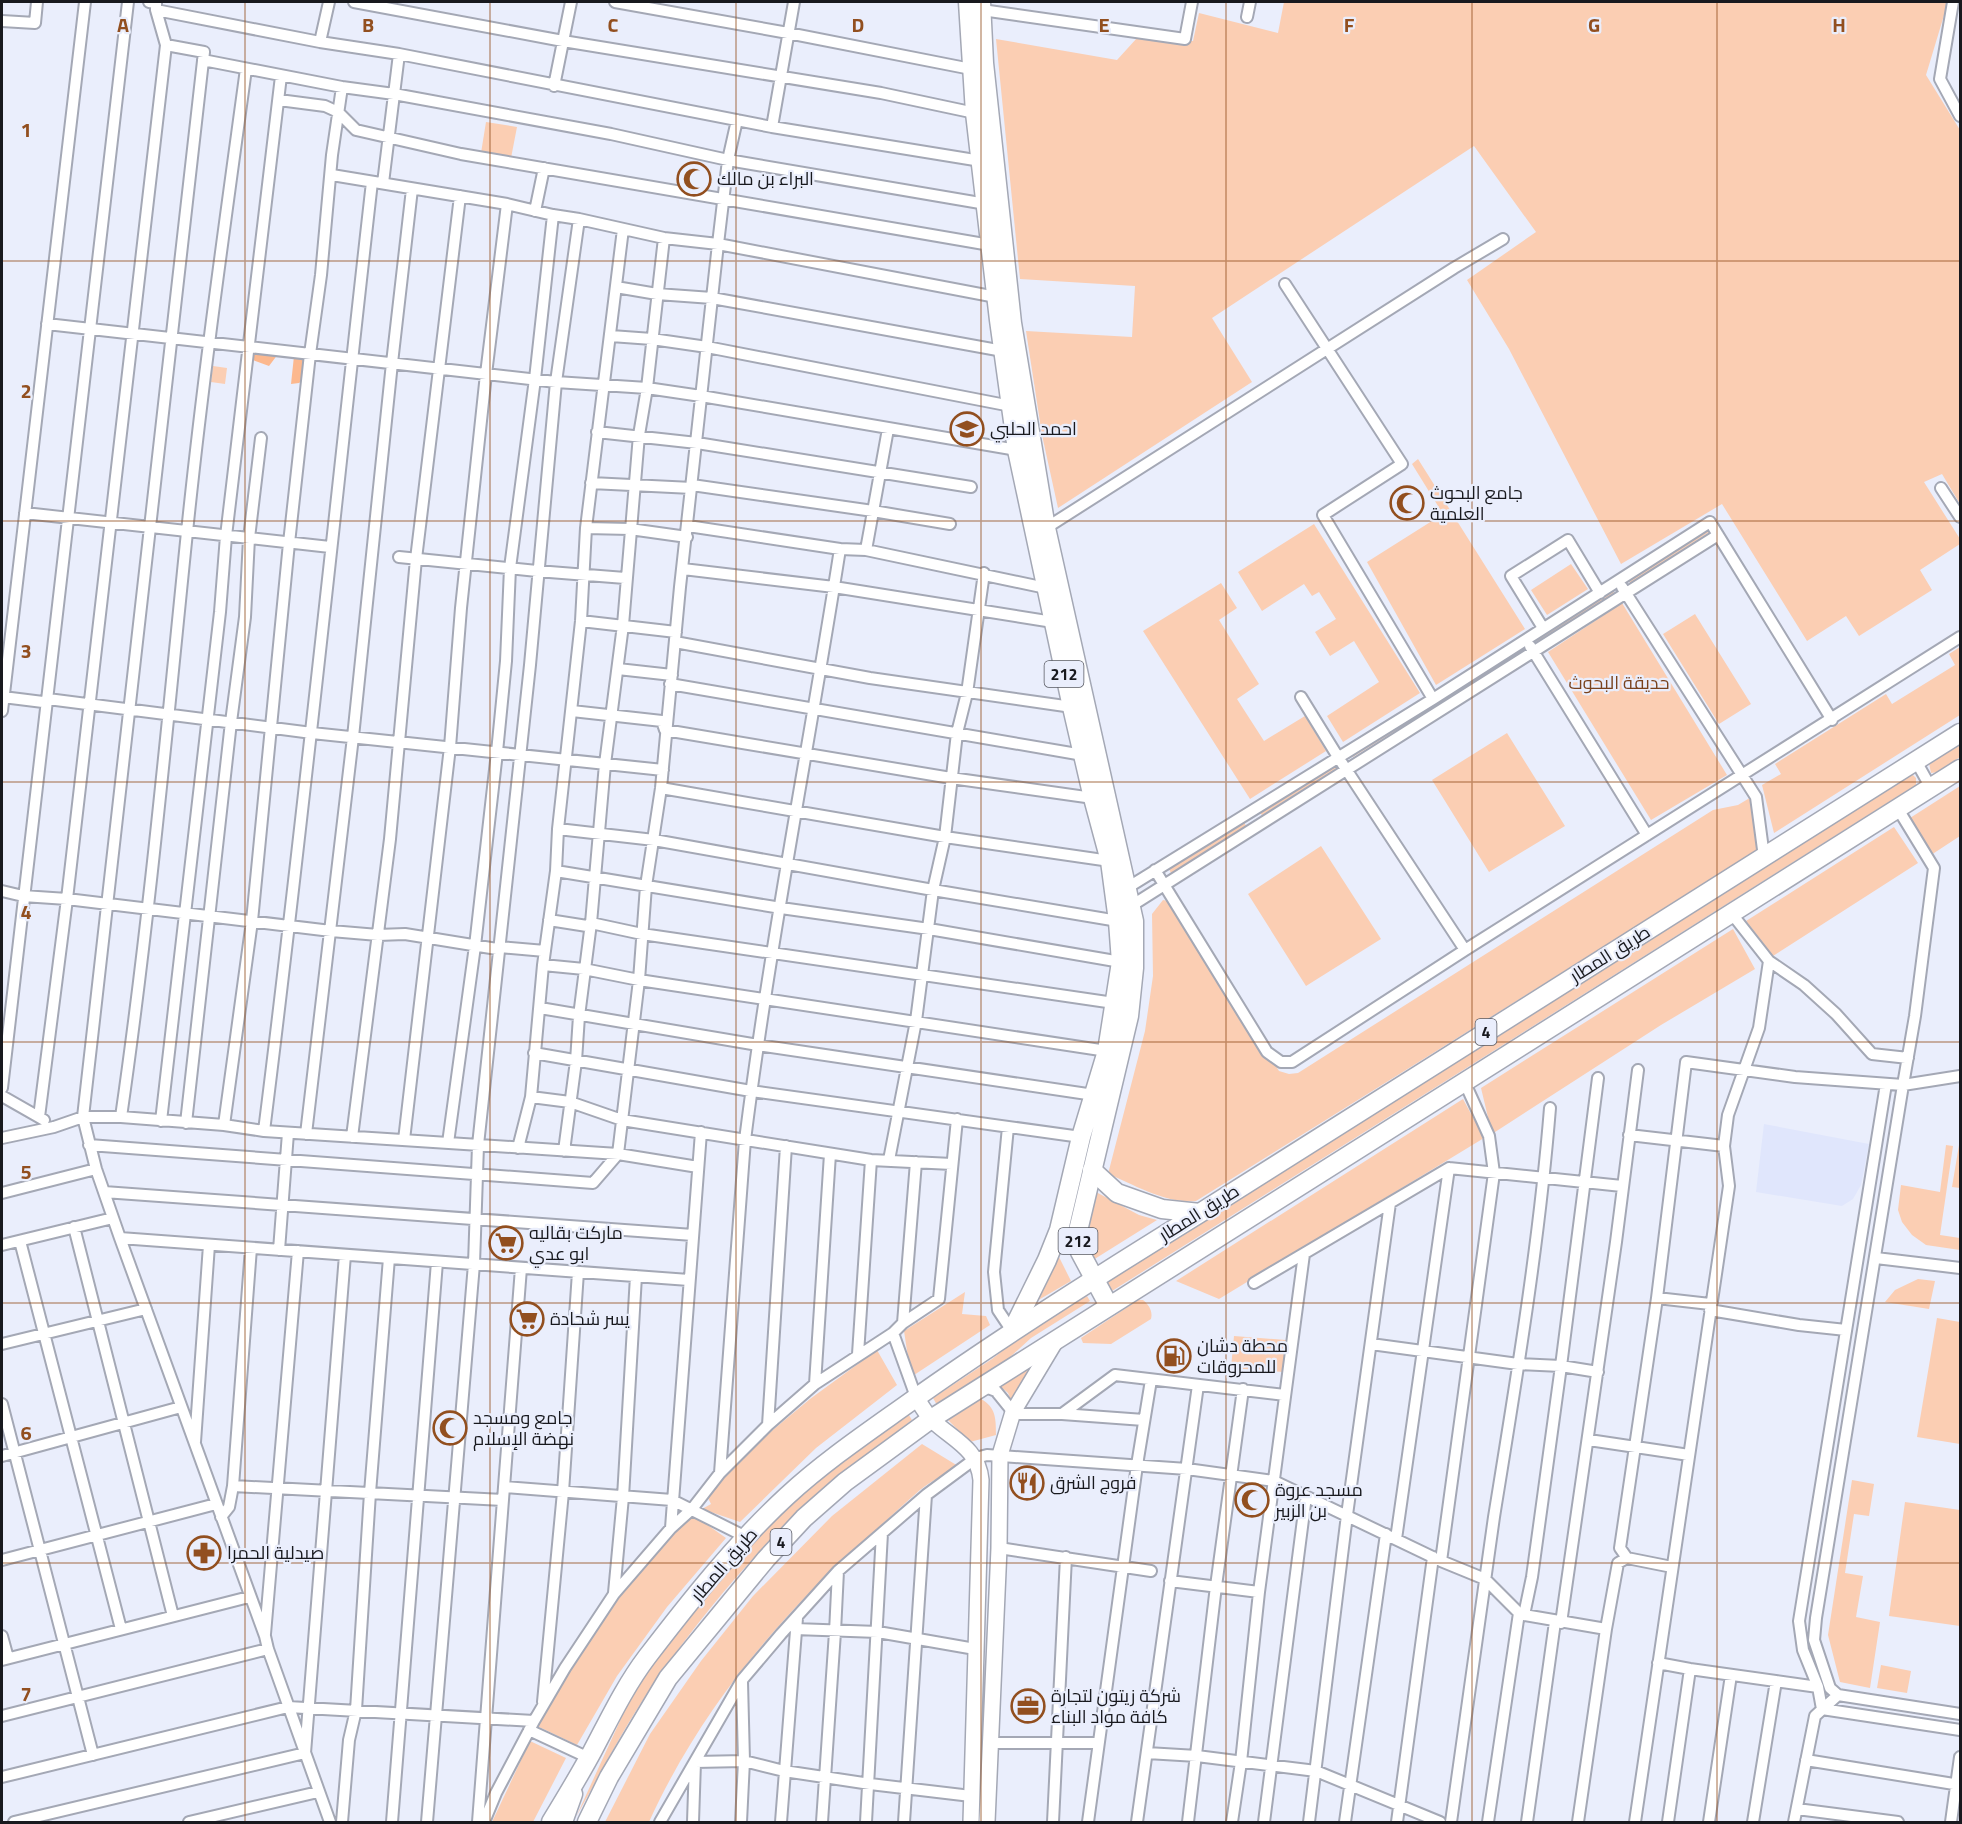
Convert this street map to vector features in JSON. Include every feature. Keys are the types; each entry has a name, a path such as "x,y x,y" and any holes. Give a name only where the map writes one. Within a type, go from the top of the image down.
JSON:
{"main road":[{"name":"212","path":"977,4 971,69 996,297 1017,450 1072,707 1110,861 1119,921 1121,962 1107,1051 1081,1137 1059,1230 1012,1331"},
{"name":"212","path":"977,4 1012,323 1046,528 1134,921 1134,968 1129,1017 1077,1235 1080,1252 1108,1306"},
{"name":"طريق المطار","path":"563,1822 580,1775 623,1695 645,1660 746,1537 786,1496 827,1461 916,1397 1093,1278 1200,1213 1960,733"},
{"name":"طريق المطار","path":"587,1822 609,1777 668,1678 766,1558 804,1518 845,1482 931,1419 1960,769"},
{"path":"1092,1170 1117,1193 1162,1209 1200,1213"},
{"path":"1059,1230 1064,1234 1077,1235"},
{"path":"987,1822 999,1548 1000,1455 1013,1412 1056,1340"},
{"path":"916,1397 931,1419 976,1458 980,1469 971,1822"},
{"name":"4","path":"551,1822 580,1775"}],"street":[{"path":"2,21 35,22 37,2"},
{"path":"2,711 84,2"},
{"path":"2,1088 128,2"},
{"path":"320,42 328,2"},
{"path":"354,2 563,41 881,93 975,113"},
{"path":"554,86 571,2"},
{"path":"615,2 971,69"},
{"path":"772,127 794,2"},
{"path":"977,4 1185,39 1192,2"},
{"path":"1247,17 1250,2"},
{"path":"1953,2 1940,79 1960,116"},
{"path":"152,6 320,42 399,54 772,127 981,161"},
{"path":"39,1117 90,705 109,523 166,45 152,6"},
{"path":"166,45 204,52 83,1117 96,1169 120,1238 330,1822"},
{"path":"264,1131 312,733 330,547 352,359 377,182 388,138 399,54"},
{"path":"203,60 281,76 394,94 611,134 728,160 986,204"},
{"path":"122,1117 170,716 209,343 246,69"},
{"path":"161,1121 220,612 226,536 281,76"},
{"path":"224,1125 252,921 289,543 332,175 332,155 342,87"},
{"path":"279,100 325,106 338,112 357,130 461,154 990,245"},
{"path":"89,1145 593,1183 618,1154 639,980 646,886 663,770 665,730 718,244 728,160 737,120"},
{"path":"535,211 544,168"},
{"path":"332,175 507,204 664,238 718,244 996,297"},
{"path":"306,1134 353,737 412,189"},
{"path":"352,1137 390,839 416,559 460,196"},
{"path":"404,1140 450,747 466,563 507,204"},
{"path":"448,1143 475,946 497,752 506,661 510,568 535,379 553,215"},
{"path":"428,1822 474,1264 478,1145 520,754 556,382 579,219"},
{"path":"518,1148 531,1096 581,621 586,528 623,229"},
{"path":"564,1151 623,625 639,435 647,388 664,238"},
{"path":"1046,528 1503,239"},
{"path":"1285,284 1402,464 1323,515 1433,699"},
{"path":"616,287 657,294 712,298 1003,351"},
{"path":"47,324 556,382 647,388 1017,450"},
{"path":"611,336 707,347 1011,406"},
{"path":"866,550 888,429"},
{"path":"597,432 697,443 971,487"},
{"path":"186,1123 245,617 249,538 261,438"},
{"path":"591,483 692,486 950,524"},
{"path":"1941,488 1960,517"},
{"path":"25,513 330,547"},
{"path":"1129,897 1155,870 1433,699 1710,522 1832,720"},
{"path":"586,528 687,532 866,550 984,573 1046,588"},
{"path":"1129,897 1165,885 1718,534"},
{"path":"1543,628 1511,576 1568,540 1600,593"},
{"path":"720,1473 745,1140 751,1091 804,754 814,708 840,549"},
{"path":"399,557 537,572 626,578"},
{"path":"683,569 834,587 1053,622"},
{"path":"889,1160 916,1021 933,890 945,837 957,733 967,693 984,573"},
{"path":"1618,581 1756,798 1764,857"},
{"path":"581,621 623,625 819,668 967,693 1072,707"},
{"path":"1155,870 1267,1052 1281,1062 1292,1062 1960,637"},
{"path":"1525,639 1647,835"},
{"path":"618,669 814,708 1083,755"},
{"path":"3,697 43,702 48,699 312,733 663,770"},
{"path":"1301,698 1465,950"},
{"path":"572,711 662,721 665,730"},
{"path":"665,730 951,778 1093,798"},
{"path":"1916,761 1931,788"},
{"path":"661,788 945,837 1110,861"},
{"path":"1898,809 1934,868 1908,1058 1814,1640 1830,1688 1838,1695 1960,1714"},
{"path":"558,829 654,840 1119,921"},
{"path":"556,871 594,879 929,929 1121,962"},
{"path":"2,891 23,896 106,903 331,931 378,935 405,934 497,949 500,947 545,951"},
{"path":"1732,914 1769,961 1804,985 1836,1014 1872,1054 1908,1058"},
{"path":"549,920 587,926 591,923 642,933 922,976 1114,1003"},
{"path":"1635,1822 1729,1186 1724,1146 1728,1115 1759,1028 1769,961"},
{"path":"543,965 584,969 766,1000 1107,1051"},
{"path":"540,1008 758,1045 1094,1095"},
{"path":"534,1053 751,1091 1081,1137"},
{"path":"1578,1822 1606,1629 1623,1561 1620,1548 1657,1298 1686,1062 1795,1077 1903,1085 1960,1076"},
{"path":"1527,1822 1589,1440 1638,1070"},
{"path":"1488,1822 1522,1614 1532,1577 1598,1078"},
{"path":"1396,1822 1470,1358 1494,1173 1489,1136 1464,1082"},
{"path":"1822,1709 1818,1687 1803,1650 1799,1621 1887,1084"},
{"path":"2,1096 54,1127"},
{"path":"531,1096 570,1102 622,1120 830,1154 871,1160 952,1164"},
{"path":"1451,1822 1544,1177 1550,1108"},
{"path":"2,1138 54,1127 83,1117 122,1117 224,1125 288,1133 618,1154 698,1167"},
{"path":"484,1822 496,1793 532,1725 565,1668 614,1593 671,1528 692,1509 720,1473 768,1425 815,1384 893,1333 903,1323 939,1299 957,1119"},
{"path":"1008,1127 994,1272 998,1310 1012,1331"},
{"path":"671,1528 700,1132"},
{"path":"279,1250 288,1133"},
{"path":"1629,1135 1724,1146"},
{"path":"768,1425 786,1146"},
{"path":"815,1384 830,1154"},
{"path":"858,1354 871,1160"},
{"path":"903,1323 916,1162"},
{"path":"1254,1283 1449,1168 1622,1186"},
{"path":"1345,1822 1349,1785 1423,1350 1449,1168"},
{"path":"2,1193 96,1169"},
{"path":"104,1192 283,1207 693,1235"},
{"path":"1309,1822 1347,1515 1390,1203"},
{"path":"2,1245 113,1218"},
{"path":"74,1227 174,1616"},
{"path":"120,1238 689,1280"},
{"path":"20,1241 121,1629"},
{"path":"195,1446 209,1245"},
{"path":"221,1517 229,1507 233,1485 251,1248"},
{"path":"265,1636 298,1251"},
{"path":"1232,1822 1241,1762 1259,1592 1304,1254"},
{"path":"304,1752 345,1255"},
{"path":"342,1822 349,1740 356,1710 370,1493 390,1258"},
{"path":"1875,1258 1960,1268"},
{"path":"392,1822 437,1262"},
{"path":"478,1822 521,1268"},
{"path":"543,1706 563,1492 578,1272"},
{"path":"614,1593 623,1497 636,1276"},
{"path":"1657,1298 1799,1325 1846,1330"},
{"path":"2,1344 146,1309"},
{"path":"893,1333 916,1397"},
{"path":"1371,1344 1518,1364 1561,1366 1598,1372"},
{"path":"1062,1414 1115,1375 1285,1395"},
{"path":"1088,1822 1137,1465 1151,1380"},
{"path":"1137,1822 1198,1385"},
{"path":"983,1386 996,1391 1013,1412 1020,1414 1062,1414 1144,1420"},
{"path":"1188,1822 1216,1587 1243,1389"},
{"path":"2,1404 93,1755"},
{"path":"2,1456 181,1407"},
{"path":"1589,1440 1689,1455"},
{"path":"660,1822 742,1680 796,1617 838,1571 926,1495 976,1458 1000,1455 1137,1465 1187,1469 1231,1477 1274,1481 1437,1559 1485,1579 1522,1614 1606,1629"},
{"path":"233,1485 503,1500"},
{"path":"504,1487 672,1500 746,1537"},
{"path":"904,1822 926,1495"},
{"path":"1264,1822 1306,1496"},
{"path":"2,1560 216,1504"},
{"path":"866,1822 870,1784 882,1533"},
{"path":"999,1548 1151,1571"},
{"path":"1053,1822 1066,1557"},
{"path":"1623,1561 1671,1567"},
{"path":"822,1822 836,1632 838,1571"},
{"path":"1170,1581 1259,1592"},
{"path":"2,1636 4,1659 249,1597"},
{"path":"781,1822 796,1617"},
{"path":"795,1629 878,1632 975,1648"},
{"path":"2,1716 268,1649"},
{"path":"1658,1663 1690,1670 1818,1687"},
{"path":"1668,1822 1690,1670"},
{"path":"1709,1822 1731,1675"},
{"path":"741,1822 744,1761 742,1680"},
{"path":"1753,1822 1776,1681"},
{"path":"1794,1822 1815,1716 1838,1695"},
{"path":"2,1777 288,1707 486,1718 532,1725 589,1758"},
{"path":"1822,1709 1960,1730"},
{"path":"990,1743 1098,1743"},
{"path":"14,1822 304,1752"},
{"path":"1147,1753 1197,1756 1316,1771 1440,1822"},
{"path":"1951,1822 1958,1785 1960,1757"},
{"path":"1806,1760 1958,1785"},
{"path":"695,1762 744,1761 784,1771 971,1796"},
{"path":"693,1822 695,1762"},
{"path":"189,1822 318,1792"},
{"path":"1797,1809 1898,1822"}],"shaded area":[{"path":"253,350 278,354 269,366 253,360"},
{"path":"294,356 307,357 305,378 299,383 291,384"},
{"path":"1764,1124 1869,1144 1861,1185 1853,1199 1842,1206 1756,1192"}],"green space":[{"path":"1284,2 1948,2 1926,75 1960,130 1960,504 1942,474 1924,482 1960,539 1960,544 1920,570 1932,590 1859,636 1846,616 1807,641 1722,504 1621,564 1509,349 1467,280 1536,232 1474,146 1212,318 1252,382 1058,508 1042,435 1026,331 1132,337 1135,286 1020,279 996,39 1117,60 1137,38 1193,41 1199,13 1278,33"},
{"path":"486,122 517,127 511,158 481,153"},
{"path":"213,366 227,368 225,384 211,382"},
{"path":"1418,459 1525,629 1436,685 1367,562 1443,514 1412,464"},
{"path":"1314,524 1420,693 1343,742 1327,716 1379,682 1354,641 1330,656 1315,632 1336,619 1319,592 1312,596 1304,584 1262,611 1238,572"},
{"path":"1710,529 1711,531 1630,583 1629,580"},
{"path":"1571,564 1588,589 1547,615 1531,590"},
{"path":"1221,583 1237,608 1219,620 1259,684 1237,699 1264,741 1305,716 1326,751 1250,799 1143,631"},
{"path":"1613,591 1614,593 1537,642 1536,640"},
{"name":"حديقة البحوث","path":"1622,603 1727,775 1651,820 1548,652"},
{"path":"1695,614 1751,704 1719,724 1663,634"},
{"path":"1960,647 1960,715 1774,833 1762,785 1781,774 1775,764 1886,694 1892,704 1955,665 1949,654"},
{"path":"1520,649 1522,652 1445,700 1443,697"},
{"path":"1427,708 1429,710 1353,757 1352,755"},
{"path":"1507,733 1565,826 1489,872 1432,780"},
{"path":"1960,743 1960,757 1938,772 1931,773 1929,763"},
{"path":"1336,766 1337,768 1262,815 1260,813"},
{"path":"1913,775 1916,778 1916,785 1112,1291 1106,1283 1908,776"},
{"path":"1960,786 1960,836 1931,855 1910,818"},
{"path":"1753,796 1760,849 1196,1201 1162,1197 1108,1174 1145,1031 1153,976 1152,914 1163,900 1172,902 1279,1071 1289,1074 1298,1073 1713,810 1738,805"},
{"path":"1244,822 1246,826 1171,873 1169,869"},
{"path":"1894,827 1918,863 1773,956 1746,921"},
{"path":"1321,846 1381,939 1306,986 1248,894"},
{"path":"1733,929 1755,969 1661,1025 1492,1134 1481,1088"},
{"path":"1463,1099 1484,1138 1219,1299 1176,1281"},
{"path":"1946,1145 1953,1146 1940,1235 1960,1238 1960,1250 1926,1245 1912,1235 1902,1222 1898,1210 1901,1185 1940,1192"},
{"path":"1960,1146 1960,1188 1952,1187"},
{"path":"1096,1192 1139,1215 1157,1220 1093,1260 1088,1234"},
{"path":"1058,1255 1071,1281 1035,1302"},
{"path":"1918,1279 1935,1281 1929,1309 1885,1302 1895,1290"},
{"path":"965,1292 962,1314 986,1316 990,1325 911,1377 904,1331"},
{"path":"1087,1296 1090,1301 1031,1338 998,1368 937,1405 933,1398 992,1359 1025,1333"},
{"path":"1138,1300 1143,1300 1149,1306 1151,1319 1111,1344 1083,1343 1081,1338"},
{"path":"1937,1318 1960,1322 1960,1444 1917,1437"},
{"path":"1234,1336 1286,1340 1283,1372 1231,1368"},
{"path":"877,1350 897,1385 816,1448 740,1522 702,1509 711,1504 707,1496 750,1449 810,1399"},
{"path":"1031,1366 1033,1367 1013,1405 1008,1393 1000,1386"},
{"path":"981,1399 992,1410 996,1435 970,1442 948,1420"},
{"path":"907,1412 912,1420 814,1497 767,1543 701,1619 638,1707 576,1817 630,1699 686,1618 751,1543 791,1502 832,1466"},
{"path":"922,1444 958,1466 920,1490 862,1542 798,1604 769,1637 715,1707 691,1744 649,1822 605,1822 650,1734 701,1661 753,1596 832,1516"},
{"path":"1852,1480 1874,1484 1869,1516 1854,1514 1845,1573 1863,1576 1856,1617 1880,1622 1870,1688 1840,1682 1828,1635"},
{"path":"1905,1502 1960,1510 1960,1626 1889,1616"},
{"path":"692,1514 726,1538 667,1607 617,1676 577,1745 537,1726 602,1620 652,1555"},
{"path":"1881,1665 1911,1671 1907,1693 1877,1688"},
{"path":"530,1741 566,1758 533,1822 492,1822"}],"place":[{"name":"البراء بن مالك","path":"694,179"},
{"name":"احمد الحلبي","path":"967,429"},
{"name":"جامع البحوث العلمية","path":"1407,503"},
{"name":"ماركت بقاليه ابو عدي","path":"506,1243"},
{"name":"يسر شحادة","path":"527,1319"},
{"name":"محطة دشان للمحروقات","path":"1174,1356"},
{"name":"جامع ومسجد نهضة الإسلام","path":"450,1428"},
{"name":"فروج الشرق","path":"1027,1483"},
{"name":"مسجد عروة بن الزبير","path":"1252,1500"},
{"name":"صيدلية الحمرا","path":"204,1553"},
{"name":"شركة زيتون لتجارة كافة مواد البناء","path":"1028,1706"}]}
